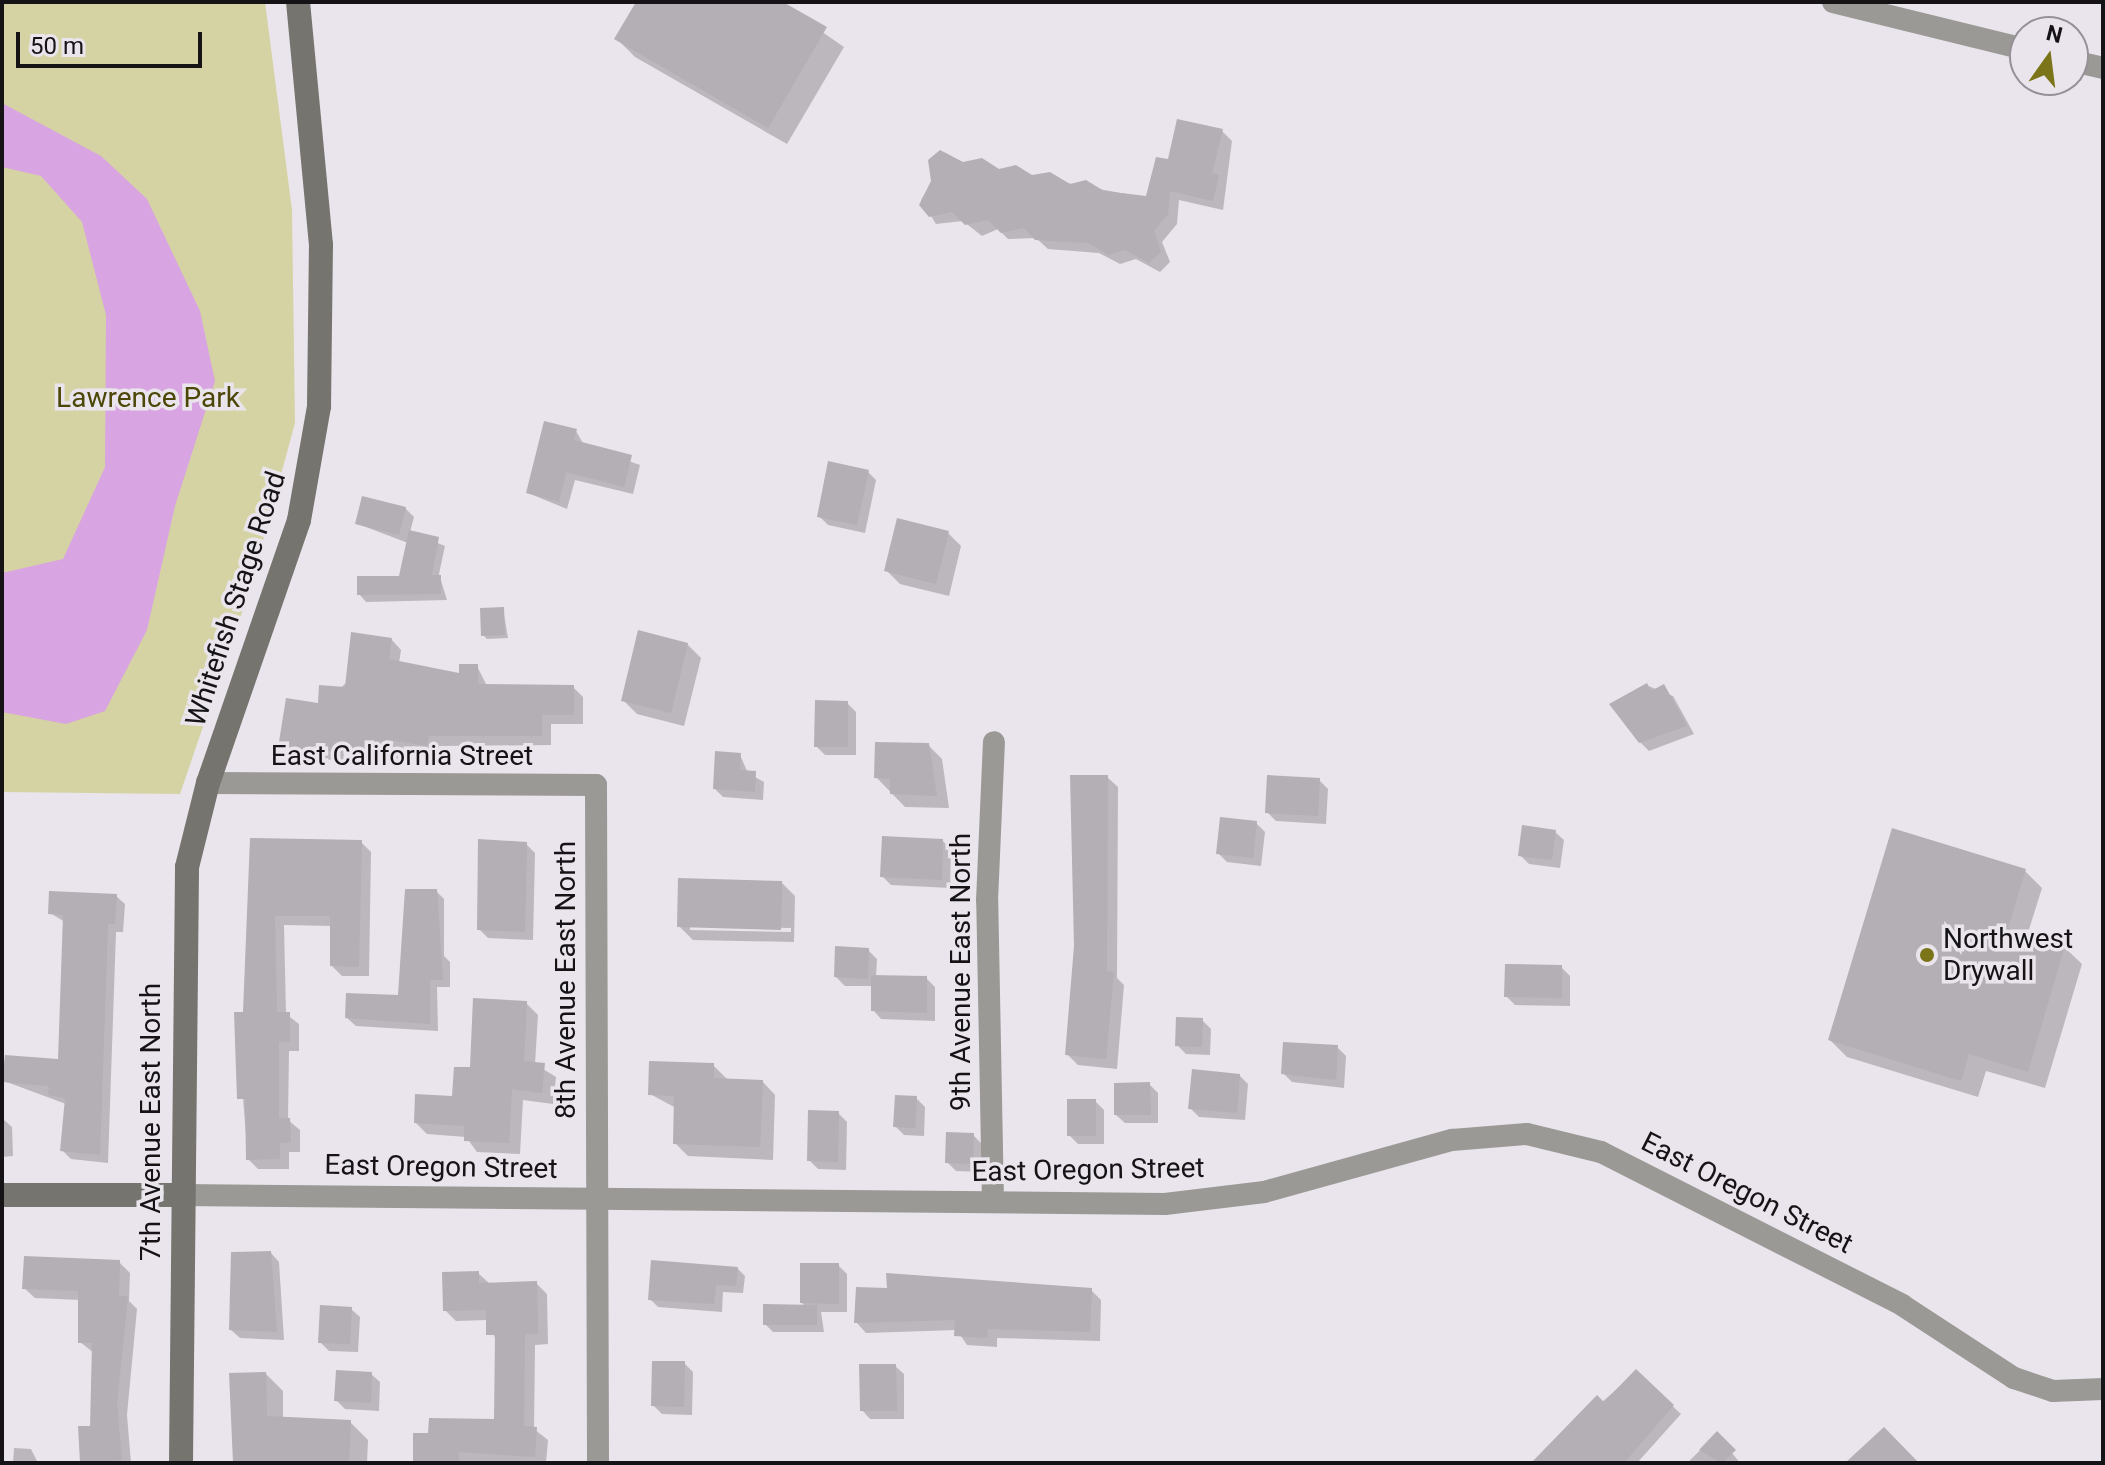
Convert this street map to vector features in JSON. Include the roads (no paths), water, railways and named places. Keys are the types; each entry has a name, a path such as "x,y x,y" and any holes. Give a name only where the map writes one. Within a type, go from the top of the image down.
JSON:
{"main road":[{"name":"Whitefish Stage Road","path":"208,783 299,520 318,419 321,245 298,2"},
{"name":"7th Avenue East North","path":"181,1463 182,910 208,783"},
{"name":"East Oregon Street","path":"2,1195 180,1195"}],"street":[{"path":"1833,2 2009,45"},
{"name":"9th Avenue East North","path":"993,1202 987,901 994,742"},
{"name":"East California Street","path":"208,783 596,785"},
{"name":"8th Avenue East North","path":"596,785 598,1463"},
{"name":"East Oregon Street","path":"180,1195 596,1200 1199,1201 1324,1178 1452,1140 1564,1140 1902,1305 2014,1378 2053,1391 2103,1389"}],"place":[{"name":"Northwest Drywall","path":"1927,955"}],"park label":[{"name":"Lawrence Park","path":"148,398"}]}
